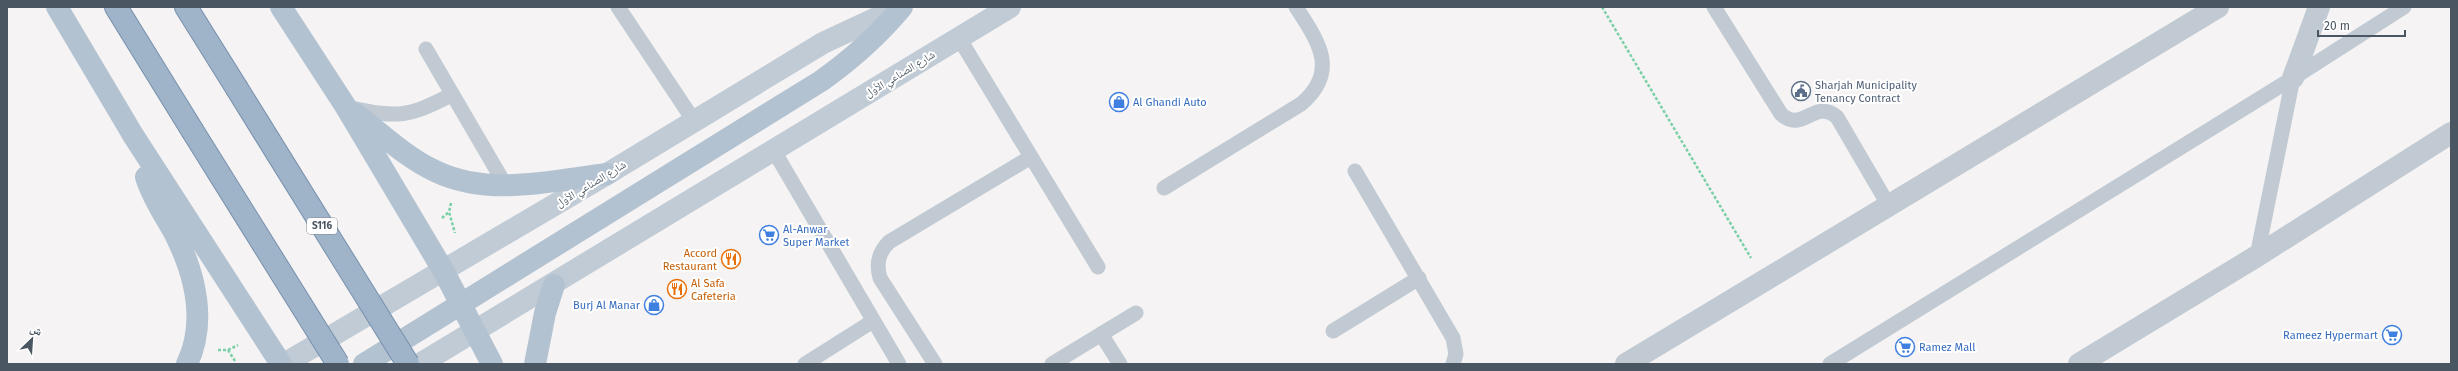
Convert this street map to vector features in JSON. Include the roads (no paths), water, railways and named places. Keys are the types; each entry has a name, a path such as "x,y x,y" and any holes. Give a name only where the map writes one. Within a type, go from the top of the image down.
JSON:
{"highway":[{"path":"116,7 338,364"},
{"name":"S116","path":"186,7 408,364"}],"main road":[{"path":"58,7 133,135 283,364"},
{"path":"281,7 346,107 462,302 492,364"},
{"path":"364,364 821,81 852,59 880,34 901,7"},
{"name":"شارع الصناعي الأول","path":"283,364 607,174 823,43 901,7"},
{"name":"شارع الصناعي الأول","path":"420,364 554,285 1010,7"},
{"path":"346,107 400,149 436,171 455,179 478,184 506,186 607,174"},
{"path":"133,135 147,180 176,237 193,282 198,304 197,329 195,346 188,364"},
{"path":"535,364 544,313 554,285"}],"street":[{"path":"1626,364 2218,7"},
{"path":"2293,78 2319,7"},
{"path":"2079,364 2257,256 2451,133"}],"lane":[{"path":"618,7 694,121"},
{"path":"1164,188 1302,104 1311,95 1322,74 1321,50 1296,7"},
{"path":"1714,7 1782,114 1788,120 1795,122 1819,111 1832,113 1837,117 1889,206"},
{"path":"1830,364 2293,78 2404,7"},
{"path":"959,38 1098,267"},
{"path":"426,49 451,95 506,186"},
{"path":"2257,256 2293,78"},
{"path":"346,107 385,115 408,114 419,111 451,95"},
{"path":"774,151 899,364"},
{"path":"934,364 880,278 878,266 880,254 889,242 1031,157"},
{"path":"1355,171 1453,338 1456,354 1453,364"},
{"path":"1333,331 1419,278"},
{"path":"1052,364 1136,313"},
{"path":"805,364 873,321"},
{"path":"1101,334 1120,364"}],"place":[{"name":"Sharjah Municipality Tenancy Contract","path":"1801,91"},
{"name":"Al Ghandi Auto","path":"1119,102"},
{"name":"Al-Anwar Super Market","path":"769,235"},
{"name":"Accord Restaurant","path":"731,259"},
{"name":"Al Safa Cafeteria","path":"677,289"},
{"name":"Burj Al Manar","path":"654,305"},
{"name":"Rameez Hypermart","path":"2392,335"},
{"name":"Ramez Mall","path":"1905,347"}]}
